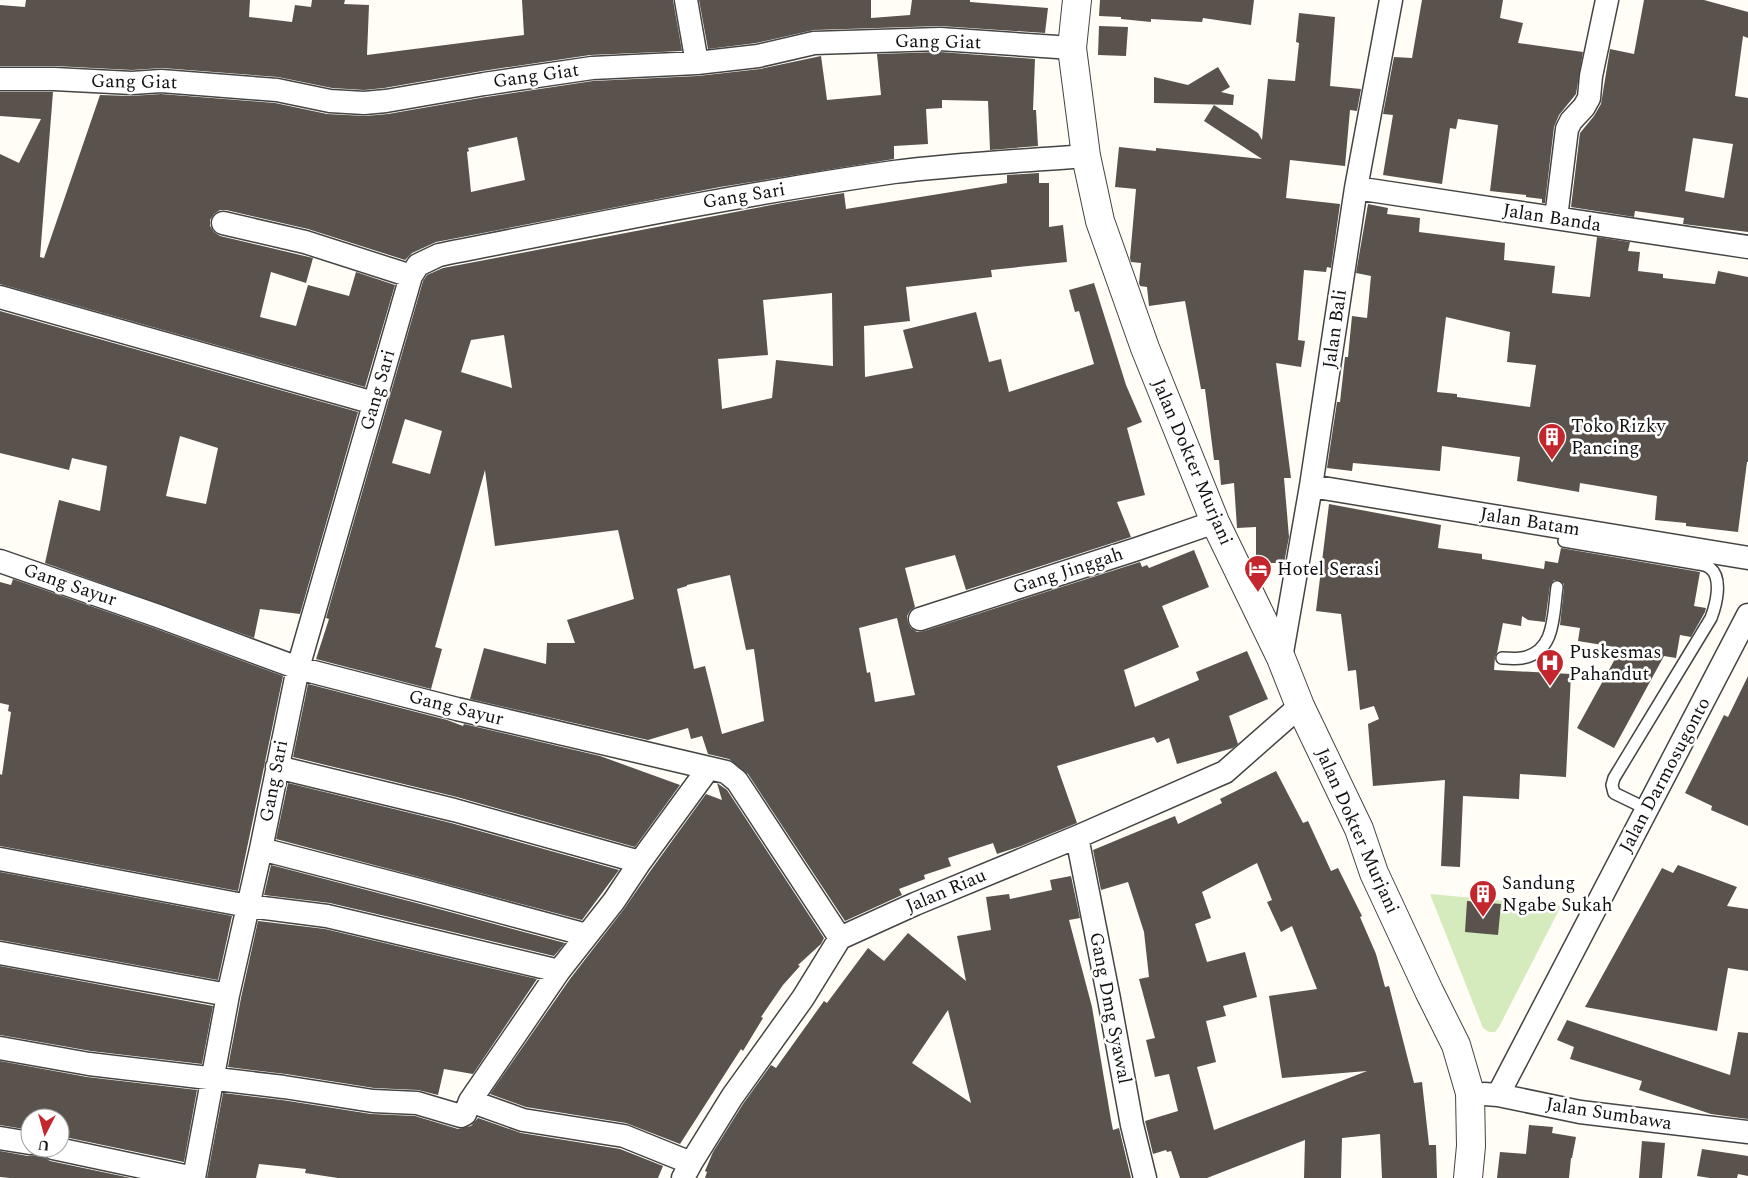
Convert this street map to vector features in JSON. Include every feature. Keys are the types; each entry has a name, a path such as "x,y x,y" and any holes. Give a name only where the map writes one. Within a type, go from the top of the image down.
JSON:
{"street":[{"path":"686,0 697,63"},
{"name":"Jalan Dokter Murjani","path":"1077,0 1072,48 1086,156 1100,221 1142,339 1215,522 1281,658 1300,706 1358,829 1378,881 1456,1045 1470,1093 1471,1146 1468,1178"},
{"name":"Jalan Bali","path":"1281,658 1312,486 1356,188 1391,0"},
{"path":"1556,218 1567,129 1589,98 1591,76 1607,0"},
{"name":"Gang Giat","path":"0,79 54,79 132,84 161,81 277,90 330,101 364,103 592,68 697,63 758,56 814,43 940,39 1072,48"},
{"name":"Gang Sari","path":"194,1178 228,995 261,849 276,767 298,668 411,276 418,265 439,255 667,209 894,172 1086,156"},
{"name":"Jalan Banda","path":"1356,188 1748,247"},
{"path":"223,223 304,242 411,276"},
{"path":"1,302 374,403"},
{"name":"Jalan Batam","path":"1312,486 1564,538 1748,558"},
{"name":"Gang Jinggah","path":"920,619 1215,522"},
{"name":"Gang Sayur","path":"0,561 158,616 298,668 467,711 726,772 737,781 840,938"},
{"name":"Jalan Darmosugonto","path":"1498,1095 1748,614"},
{"name":"Jalan Riau","path":"840,938 915,904 1077,837 1225,772 1300,706"},
{"path":"276,767 454,810 640,862"},
{"path":"0,1048 89,1064 321,1092 373,1101 417,1103 461,1116 466,1114 470,1101 559,971 614,901 708,769"},
{"name":"Gang Dmg Syawal","path":"1077,837 1132,1125 1145,1178"},
{"path":"261,849 587,935"},
{"path":"0,859 248,906 327,916 559,971"},
{"path":"470,1101 523,1120 624,1136 687,1170 732,1097 803,998 840,938"},
{"path":"0,953 228,995"},
{"name":"Jalan Sumbawa","path":"1470,1093 1498,1095 1580,1112 1748,1132"},
{"path":"0,1138 20,1141"},
{"path":"70,1152 194,1178"}],"lane":[{"path":"1564,538 1708,566 1715,573 1717,584 1711,618 1614,778 1612,785 1614,793 1647,809"},
{"path":"1502,658 1522,658 1537,653 1544,647 1548,639 1557,587"}],"green space":[{"path":"1430,894 1561,906 1495,1032 1489,1032 1483,1028"}],"building":[{"path":"26,0 250,0 249,17 292,22 295,5 311,7 312,0 345,0 344,4 369,5 367,55 524,35 522,0 673,0 682,51 590,55 364,90 332,88 278,77 162,68 132,70 55,66 0,66 0,5 25,7"},
{"path":"699,0 871,0 871,18 910,15 912,0 970,0 970,2 1048,8 1045,33 940,26 814,30 756,43 708,49"},
{"path":"1100,0 1254,0 1251,25 1203,18 1202,22 1151,19 1151,22 1121,19 1121,17 1099,16"},
{"path":"1422,0 1503,0 1500,18 1523,23 1518,43 1583,52 1576,94 1559,115 1554,127 1545,203 1542,203 1542,199 1526,197 1526,195 1490,191 1498,125 1458,119 1456,129 1450,128 1442,184 1383,175 1393,115 1383,114 1394,57 1412,58"},
{"path":"1644,0 1704,0 1748,12 1748,38 1743,36 1735,96 1748,98 1748,232 1683,224 1684,218 1635,211 1634,217 1571,207 1580,133 1601,104 1610,49 1634,54","holes":["1693,138 1733,144 1724,198 1685,191"]},
{"path":"1299,13 1335,17 1330,86 1361,89 1357,111 1350,110 1345,166 1290,160 1286,198 1340,204 1331,268 1327,267 1326,272 1304,270 1298,340 1305,341 1301,367 1276,363 1291,478 1284,478 1289,537 1284,563 1256,563 1256,527 1237,528 1234,483 1221,485 1219,460 1214,460 1205,389 1201,389 1185,301 1149,306 1147,287 1140,286 1139,283 1141,263 1131,262 1130,258 1136,189 1115,187 1119,147 1156,151 1156,148 1262,159 1204,121 1214,105 1258,133 1262,140 1268,79 1295,81 1299,43 1296,42"},
{"path":"1099,26 1128,27 1126,56 1098,55"},
{"path":"940,52 1035,59 1033,110 1036,110 1038,146 990,150 988,101 942,100 942,108 926,109 928,144 894,146 894,159 720,187 436,242 412,253 405,260 308,229 226,210 220,210 214,214 210,220 210,226 220,236 313,258 306,283 271,272 260,317 296,326 308,285 349,296 356,272 395,285 365,387 0,284 0,154 19,163 41,119 0,116 0,92 53,92 40,257 44,258 100,95 131,96 161,94 275,103 327,114 365,116 388,114 593,81 698,76 760,69 821,56 827,100 881,95 877,54","holes":["517,137 525,180 471,192 468,148"]},
{"path":"1218,67 1230,87 1221,92 1234,95 1233,105 1154,103 1154,77 1188,85"},
{"path":"1039,173 1039,183 1049,183 1049,227 1063,225 1067,262 991,270 992,277 906,287 910,321 864,326 865,377 913,368 903,330 976,312 989,362 1001,359 1009,392 1094,364 1079,311 1075,312 1069,290 1094,283 1126,385 1142,422 1127,428 1145,495 1117,502 1131,537 966,590 955,555 905,568 915,607 907,616 908,623 917,632 924,631 1140,562 1142,567 1147,565 1149,568 1194,550 1209,587 1162,606 1179,647 1124,670 1135,707 1199,680 1196,672 1247,651 1268,699 1229,716 1238,744 1233,748 1177,764 1169,738 1157,743 1154,737 1057,766 1077,823 997,854 993,843 948,858 951,866 924,875 925,879 899,889 902,895 845,921 748,774 729,759 708,754 702,736 691,739 688,728 648,740 470,699 484,648 546,664 547,643 575,643 567,620 634,599 618,530 495,546 485,470 435,647 442,649 431,689 316,659 329,619 326,618 423,281 427,275 443,268 782,203 844,193 846,209 1007,183 1007,175","holes":["832,293 833,366 776,360 772,398 722,409 718,359 768,355 763,300","504,335 512,388 461,372 471,340","405,419 442,431 430,474 392,463","730,575 746,650 754,649 764,721 722,734 705,666 694,669 677,589","897,618 915,695 875,702 870,672 867,673 859,628"]},
{"path":"1368,204 1388,208 1387,214 1420,218 1419,232 1505,243 1504,260 1555,266 1552,293 1590,297 1597,237 1630,242 1628,251 1640,252 1638,271 1663,274 1663,278 1715,284 1718,271 1748,277 1748,462 1738,532 1686,526 1686,523 1655,520 1657,496 1580,483 1579,492 1517,481 1520,457 1442,446 1440,471 1353,463 1352,471 1327,468 1337,402 1340,402 1345,357 1348,357 1352,316 1367,318 1371,276 1356,273","holes":["1446,317 1510,332 1507,362 1536,365 1530,407 1457,397 1457,394 1437,392"]},
{"path":"0,311 358,412 300,614 260,609 254,638 45,563 59,500 100,511 107,466 72,458 69,470 0,453","holes":["180,436 218,448 206,504 166,496"]},
{"path":"1329,504 1441,525 1438,548 1482,554 1482,559 1544,569 1545,561 1558,563 1561,548 1700,572 1694,606 1706,608 1705,612 1691,637 1680,635 1676,658 1664,656 1614,748 1577,728 1621,648 1578,641 1580,628 1560,625 1564,584 1558,580 1554,580 1550,586 1545,622 1528,620 1522,616 1521,626 1503,623 1494,670 1571,674 1566,777 1520,774 1519,799 1463,796 1460,867 1441,866 1445,780 1373,786 1368,724 1379,719 1374,706 1360,710 1356,670 1348,671 1341,614 1316,611"},
{"path":"13,579 154,628 283,676 238,891 0,846 0,774 2,775 11,712 8,711 9,705 0,703 0,582 11,585"},
{"path":"1748,676 1748,826 1711,810 1712,806 1685,793 1724,715 1728,717"},
{"path":"308,684 447,720 463,726 464,724 600,756 680,785 635,847 457,797 293,757"},
{"path":"1276,771 1303,823 1308,821 1331,871 1338,868 1362,916 1360,917 1376,954 1385,987 1389,986 1414,1083 1422,1082 1429,1145 1436,1145 1437,1178 1382,1178 1380,1134 1342,1138 1341,1178 1304,1178 1305,1140 1207,1178 1180,1178 1171,1151 1167,1152 1166,1150 1153,1154 1145,1121 1178,1111 1169,1074 1155,1077 1146,1040 1155,1038 1139,979 1149,977 1144,932 1128,882 1101,890 1093,850 1175,816 1178,824 1222,803 1220,799","holes":["1257,863 1272,900 1267,902 1281,932 1292,926 1317,989 1269,996 1282,1078 1367,1071 1214,1130 1197,1067 1216,1062 1206,1021 1226,1016 1223,1006 1257,997 1245,952 1207,962 1195,924 1211,918 1202,892"]},
{"path":"288,783 451,823 619,870 582,920 276,839"},
{"path":"717,783 727,790 824,938 821,944 798,965 800,966 783,985 761,1017 763,1018 743,1051 741,1049 680,1144 626,1123 526,1107 490,1094 570,979 624,909 706,794 722,800"},
{"path":"271,865 565,943 554,956 330,903 264,895"},
{"path":"1678,865 1737,887 1727,906 1748,909 1748,971 1728,968 1717,1031 1585,1007 1662,868 1673,873"},
{"path":"0,872 232,916 218,980 0,940"},
{"path":"1071,876 1080,918 1069,920 1092,1007 1113,1130 1119,1128 1131,1178 705,1178 707,1172 705,1171 713,1152 743,1104 771,1065 776,1068 824,1001 827,1003 868,948 884,961 908,933 966,981 957,936 991,930 986,897 1009,894 1010,899 1052,890 1050,880","holes":["948,1010 971,1103 912,1063"]},
{"name":"Sandung Ngabe Sukah","path":"1467,901 1501,904 1498,935 1465,932"},
{"path":"258,921 325,929 537,979 473,1074 444,1069 438,1095 418,1090 374,1088 228,1067"},
{"path":"0,966 213,1006 202,1064 91,1051 0,1035"},
{"path":"1567,1020 1730,1075 1738,1032 1748,1033 1748,1119 1711,1114 1639,1090 1642,1081 1570,1059 1574,1047 1557,1040"},
{"path":"0,1061 87,1077 197,1090 184,1162 70,1138 70,1108 20,1108 20,1128 0,1125"},
{"path":"223,1093 371,1114 415,1116 458,1129 471,1126 478,1118 521,1133 620,1149 663,1166 658,1178 338,1178 305,1173 306,1169 259,1164 256,1178 207,1178"},
{"path":"1529,1125 1553,1127 1552,1133 1576,1137 1569,1178 1497,1178 1500,1152 1526,1154"},
{"path":"1642,1141 1665,1143 1662,1178 1639,1178"},
{"path":"1702,1149 1748,1156 1748,1176 1738,1174 1737,1178 1710,1178 1697,1176"},
{"path":"0,1151 20,1155 20,1158 46,1158 50,1161 131,1178 10,1178 0,1177"}],"place":[{"name":"Toko Rizky Pancing","path":"1552,461"},
{"name":"Hotel Serasi","path":"1258,593"},
{"name":"Puskesmas Pahandut","path":"1550,687"},
{"name":"Sandung Ngabe Sukah","path":"1483,918"}]}
